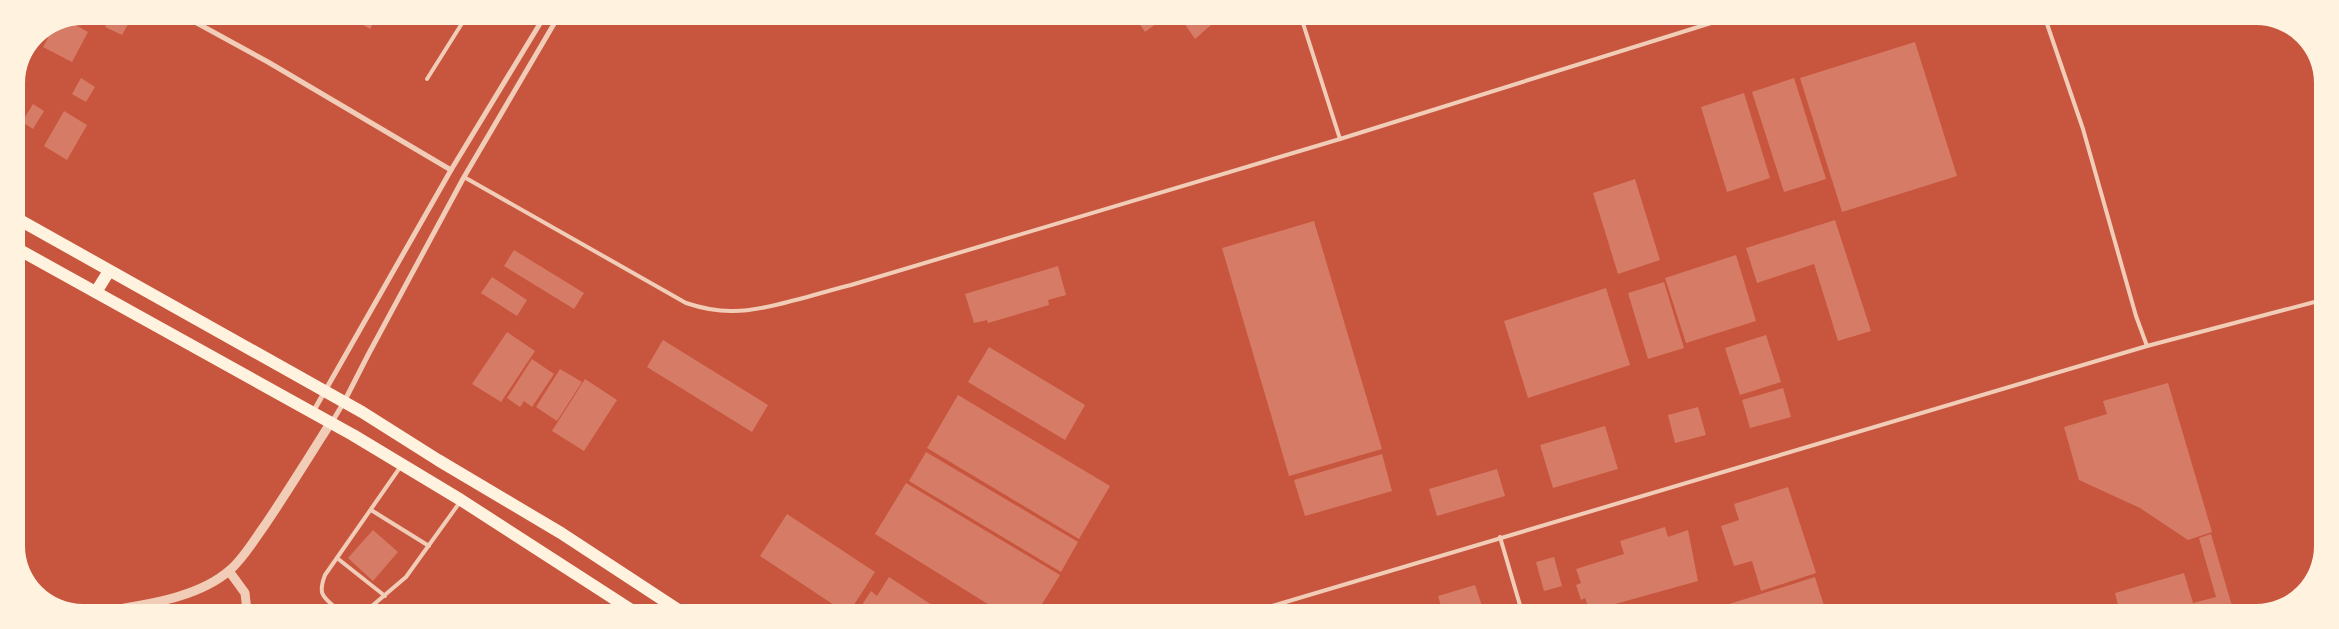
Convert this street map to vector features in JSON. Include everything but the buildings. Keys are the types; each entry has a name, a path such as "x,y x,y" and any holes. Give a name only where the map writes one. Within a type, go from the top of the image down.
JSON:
{"main road":[{"path":"25,223 365,413 438,460 561,533 669,604"},
{"path":"25,253 331,422 403,464 622,604"},
{"path":"96,292 109,271"}],"street":[{"path":"200,25 268,62 451,170"},
{"path":"313,412 451,170 539,25"},
{"path":"139,604 184,594 203,586 229,571 246,552 344,402 464,178 553,25"},
{"path":"229,571 245,593 246,604"}],"lane":[{"path":"427,79 461,25"},
{"path":"1303,25 1340,138"},
{"path":"464,178 686,303 707,309 733,311 770,305 851,285 1340,138 1704,25"},
{"path":"2047,25 2083,129 2136,316 2147,346"},
{"path":"1278,604 2147,346 2314,302"},
{"path":"331,604 322,596 320,588 324,575 403,464"},
{"path":"375,604 406,577 461,500"},
{"path":"370,510 428,546"},
{"path":"1500,537 1520,604"},
{"path":"337,558 385,596"}]}
